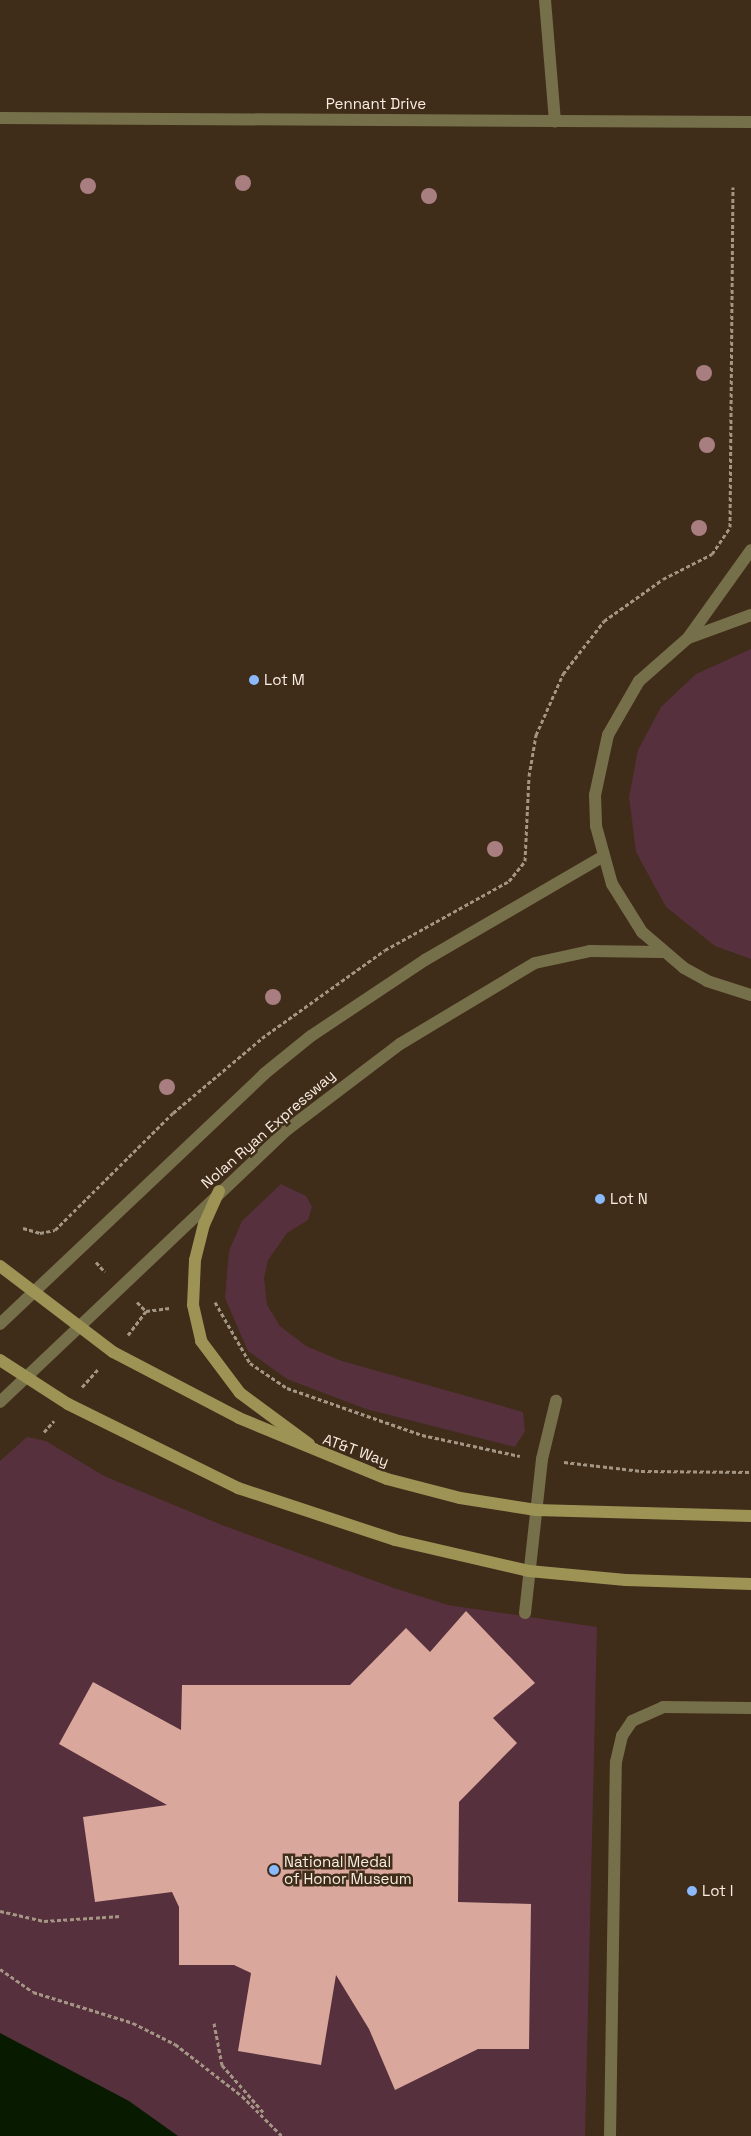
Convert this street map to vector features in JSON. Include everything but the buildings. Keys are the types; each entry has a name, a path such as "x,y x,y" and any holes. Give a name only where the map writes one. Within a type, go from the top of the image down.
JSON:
{"main road":[{"path":"219,1191 204,1224 193,1275 193,1305 201,1341 240,1393 331,1460"},
{"name":"AT&T Way","path":"0,1266 32,1294 113,1352 331,1460 424,1490 536,1510 751,1516"},
{"path":"0,1360 24,1378 68,1404 190,1466 289,1507 395,1540 529,1571 635,1581 751,1584"}],"street":[{"path":"545,0 555,122"},
{"name":"Pennant Drive","path":"0,118 751,122"},
{"path":"751,550 688,638 639,681 608,735 595,795 602,857 625,909 662,952 708,981 751,995"},
{"path":"688,638 751,615"},
{"path":"0,1324 264,1074 311,1036 425,960 602,857"},
{"name":"Nolan Ryan Expressway","path":"0,1402 219,1191 346,1082 400,1044 535,963 590,951 662,952"},
{"path":"524,1613 536,1510 556,1401"},
{"path":"610,2136 616,1762 622,1736 632,1721 663,1707 751,1708"}],"path":[{"path":"23,1228 40,1233 60,1226 174,1113 262,1038 385,950 509,881 525,861 536,736 563,674 604,621 663,579 712,554 730,527 733,187"},
{"path":"135,1300 146,1310 179,1307"},
{"path":"219,1302 236,1345 267,1377 389,1426 507,1454"},
{"path":"44,1432 138,1323 146,1310"},
{"path":"584,1464 641,1471 751,1472"},
{"path":"0,1910 44,1921 121,1916"},
{"path":"0,1969 33,1992 158,2034 191,2054 270,2122"},
{"path":"214,2023 222,2065 282,2136"}],"shaded area":[{"path":"751,649 751,959 715,946 666,907 636,852 629,797 638,750 661,707 696,674"},
{"path":"281,1184 306,1196 312,1207 308,1220 287,1233 268,1260 264,1278 267,1305 280,1326 306,1346 342,1361 523,1412 525,1431 515,1447 366,1409 287,1379 248,1351 225,1298 229,1251 242,1221"},
{"path":"27,1437 46,1441 104,1476 222,1525 394,1588 448,1605 597,1627 585,2136 0,2136 0,1461"},
{"path":"0,2033 129,2101 178,2136 0,2136"}],"place":[{"name":"Lot M","path":"254,680"},
{"name":"Lot N","path":"600,1199"},
{"name":"National Medal of Honor Museum","path":"274,1870"},
{"name":"Lot I","path":"692,1891"}]}
